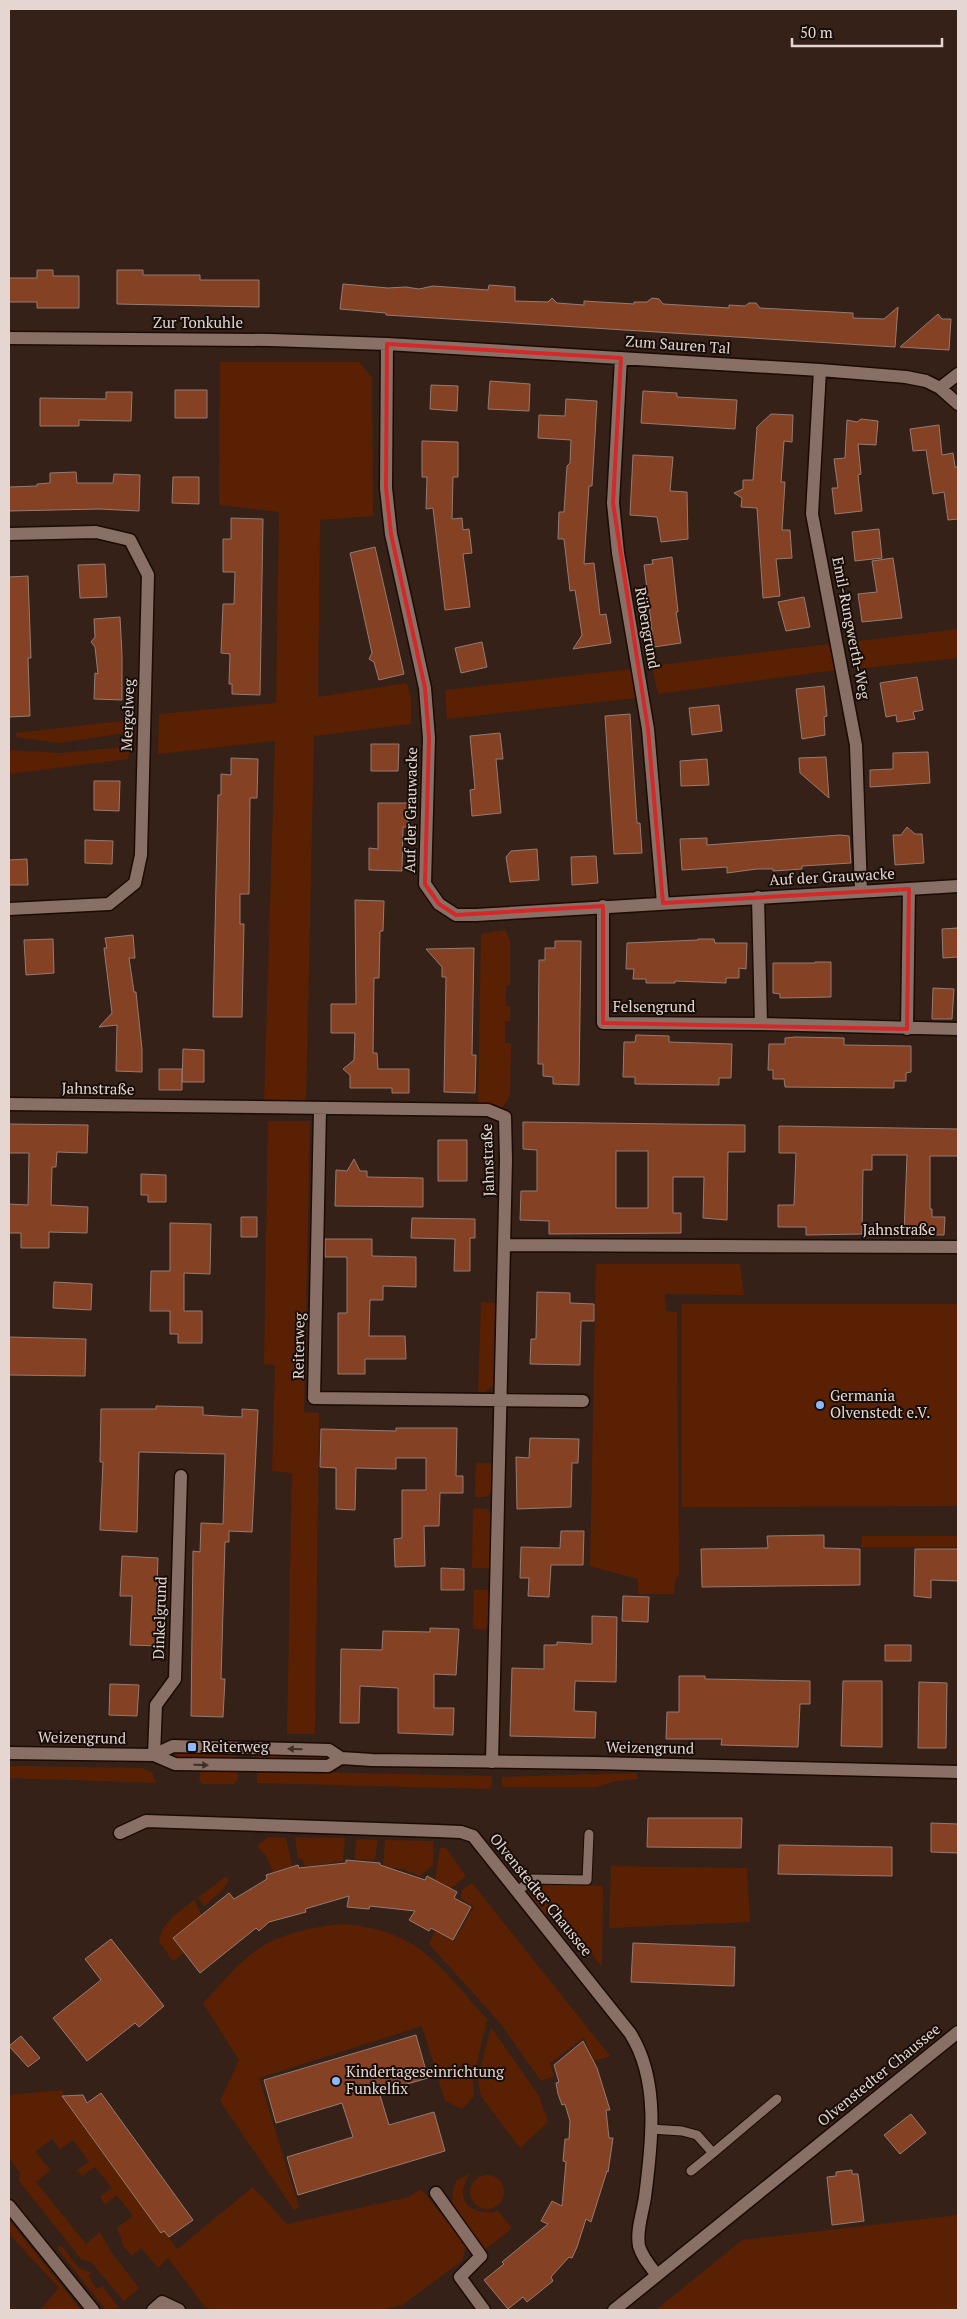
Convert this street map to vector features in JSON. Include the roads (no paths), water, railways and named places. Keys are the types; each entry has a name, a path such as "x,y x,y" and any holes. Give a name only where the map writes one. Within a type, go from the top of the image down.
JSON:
{"street":[{"name":"Zur Tonkuhle","path":"9,338 271,340 387,344"},
{"name":"Zum Sauren Tal","path":"387,344 820,370 906,377 926,381 940,388 958,404"},
{"name":"Auf der Grauwacke","path":"387,344 386,488 391,534 425,688 428,738 425,884 439,904 456,915 958,886"},
{"name":"Rübengrund","path":"620,358 613,503 618,553 648,729 663,903"},
{"name":"Emil-Rungwerth-Weg","path":"820,370 812,514 856,745 861,891"},
{"path":"940,388 958,374"},
{"name":"Mergelweg","path":"9,534 96,532 130,540 148,575 141,855 135,884 109,904 9,909"},
{"path":"907,1029 910,888"},
{"path":"758,897 761,1024"},
{"name":"Felsengrund","path":"603,906 603,1023 761,1024 958,1029"},
{"name":"Jahnstraße","path":"9,1104 488,1110 505,1117 504,1245 958,1247"},
{"name":"Reiterweg","path":"320,1108 314,1398 583,1401"},
{"path":"492,1762 504,1245"},
{"name":"Dinkelgrund","path":"154,1755 156,1705 175,1679 181,1476"},
{"name":"Weizengrund","path":"154,1755 173,1746 329,1750 341,1758 492,1762 595,1762 958,1772"},
{"name":"Weizengrund","path":"9,1753 154,1755 175,1764 328,1766 341,1758"},
{"name":"Olvenstedter Chaussee","path":"120,1833 146,1822 461,1832 476,1840 638,2045 649,2086 651,2129 648,2176 638,2240 642,2255 656,2275"},
{"name":"Olvenstedter Chaussee","path":"614,2310 958,2032"},
{"path":"436,2193 481,2256 460,2277 484,2310"},
{"path":"9,2206 92,2310"},
{"path":"153,2310 162,2302 179,2310"}],"lane":[{"path":"517,1892 532,1879 586,1880 589,1834"},
{"path":"691,2171 777,2099"},
{"path":"651,2129 682,2130 697,2135 713,2153"}],"place":[{"name":"Germania Olvenstedt e.V.","path":"820,1405"},
{"name":"Reiterweg","path":"192,1747"},
{"name":"Kindertageseinrichtung Funkelfix","path":"336,2081"}]}
